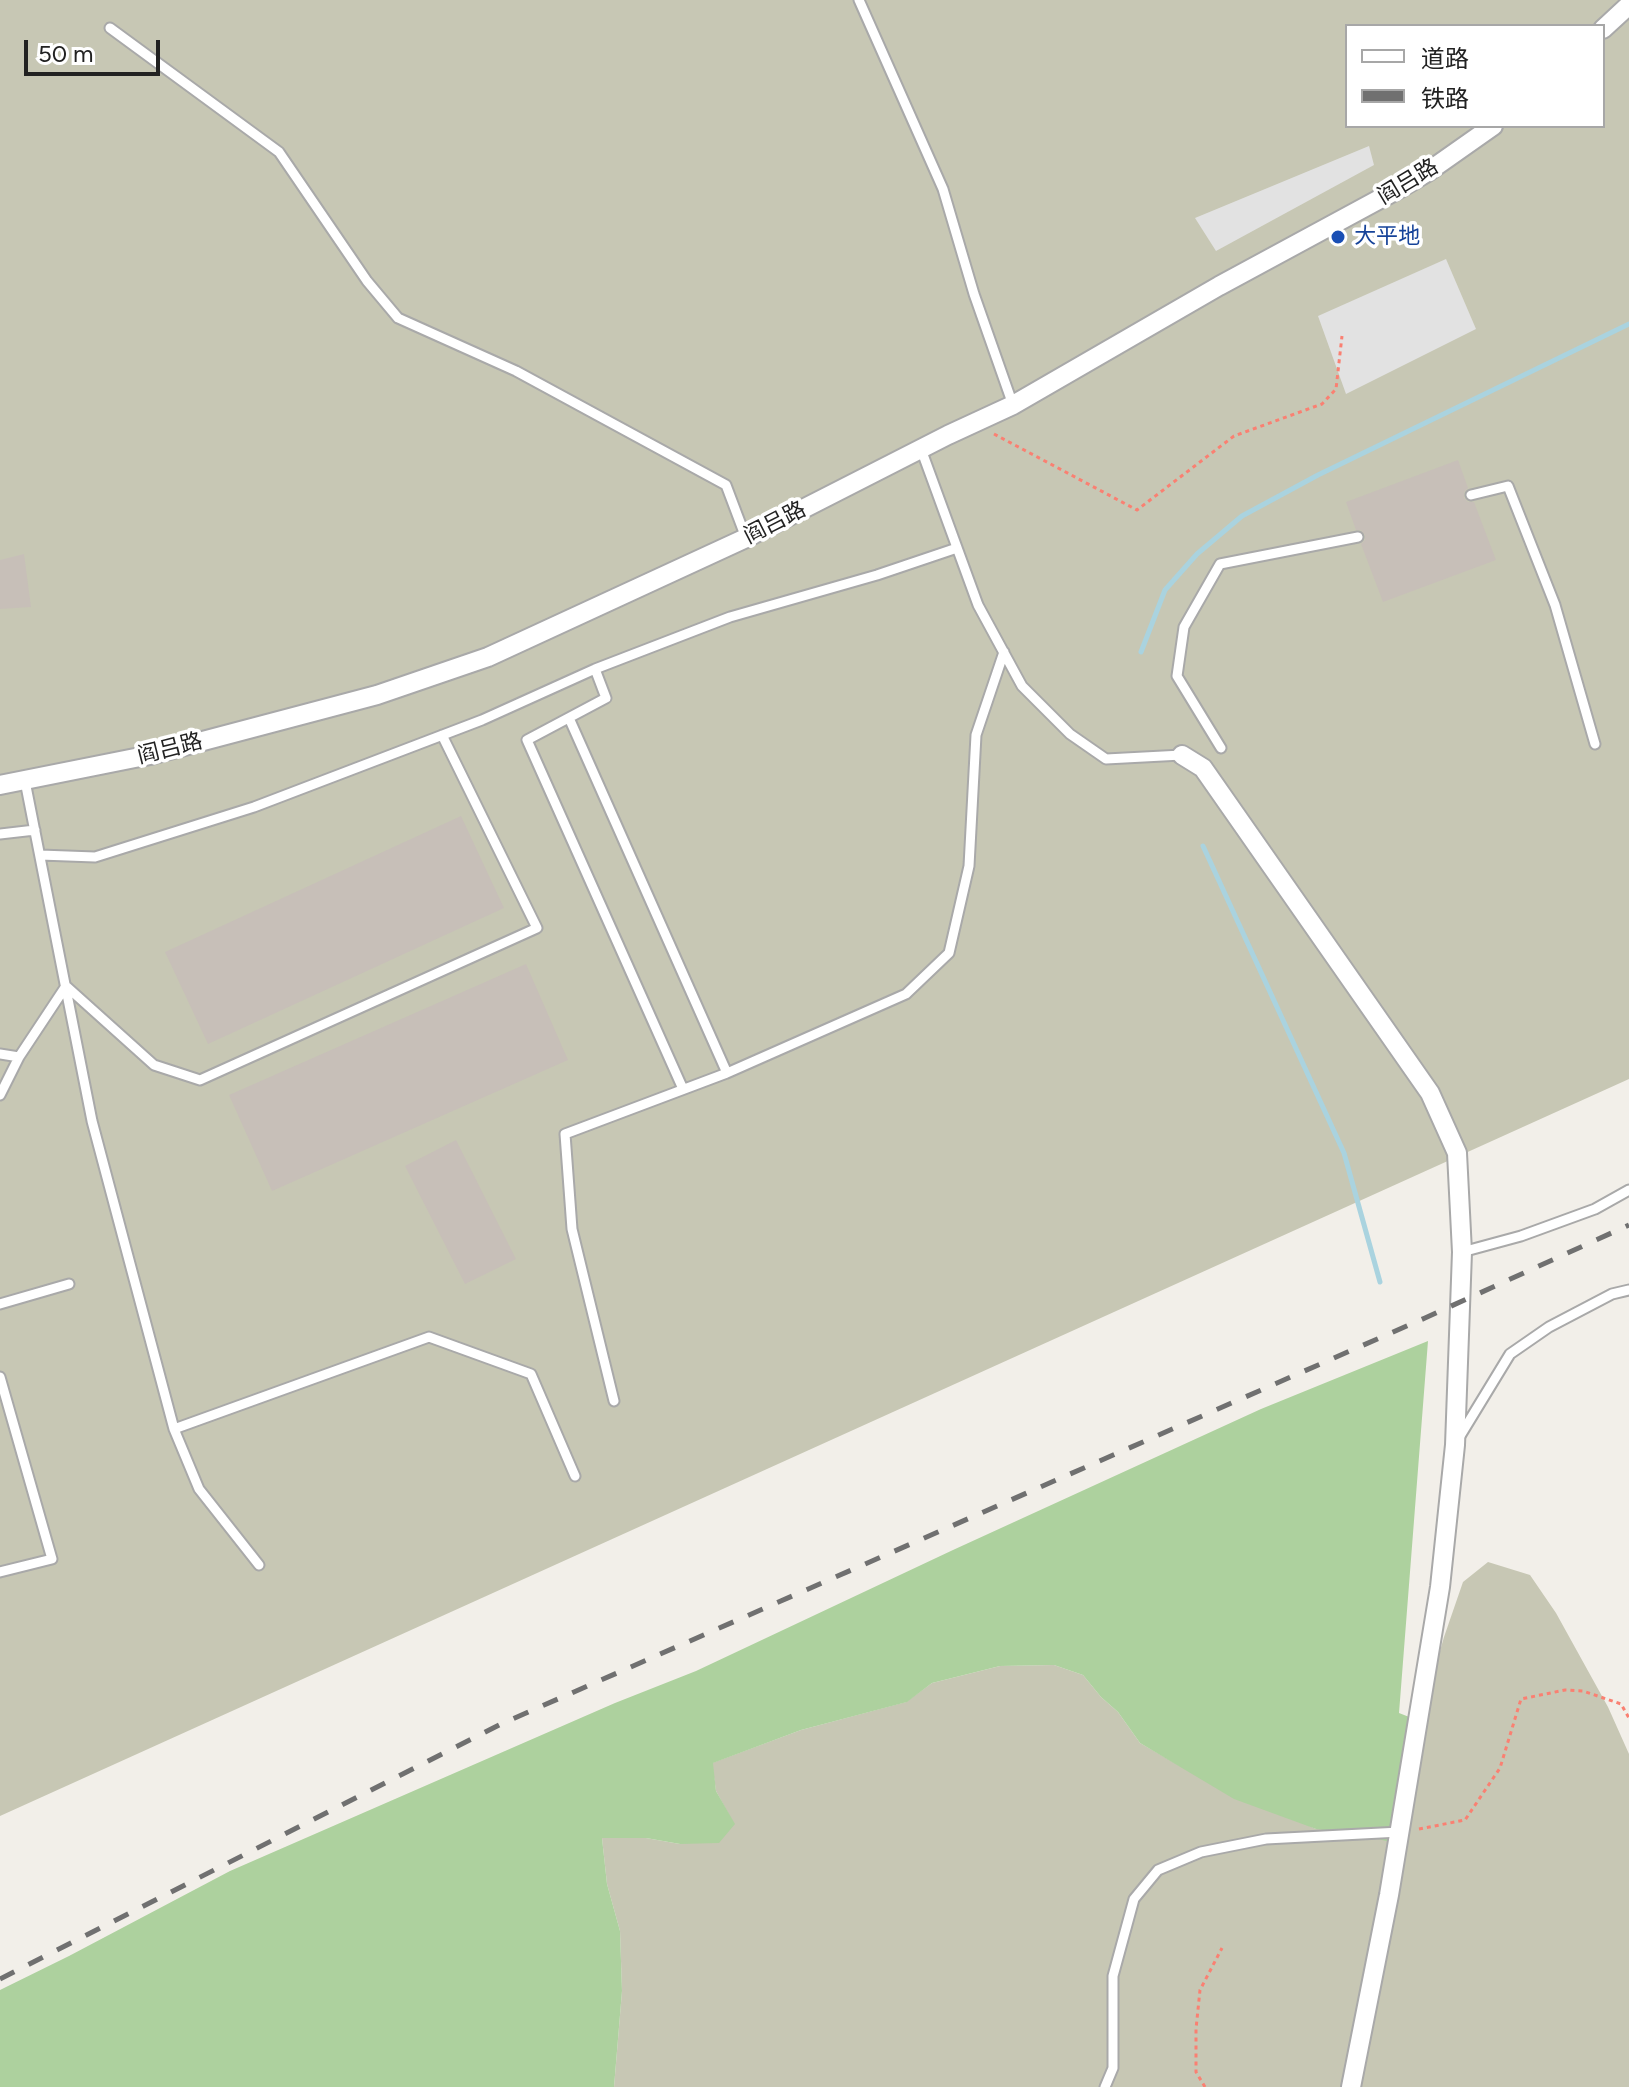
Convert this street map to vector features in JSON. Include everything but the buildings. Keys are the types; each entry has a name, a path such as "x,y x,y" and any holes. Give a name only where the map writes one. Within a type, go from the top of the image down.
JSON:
{"street":[{"path":"1605,27 1629,5"},
{"name":"阎吕路","path":"0,785 150,755 377,695 488,657 746,538 1013,405 1219,286 1402,187 1490,128"},
{"path":"1182,755 1203,768 1430,1093 1457,1153 1462,1252 1455,1445 1440,1587 1400,1832 1351,2087"}],"lane":[{"path":"859,0 943,189 974,294 1013,405"},
{"path":"110,28 279,152 367,281 398,318 516,371 726,485 746,538"},
{"path":"921,449 978,605 1022,686 1070,734 1106,759 1182,755"},
{"path":"1471,495 1508,486 1555,605 1595,744"},
{"path":"1221,748 1177,676 1184,627 1220,564 1358,537"},
{"path":"40,855 95,857 254,807 482,720 595,669 730,617 877,575 957,548"},
{"path":"614,1401 572,1229 565,1134 727,1073 906,994 949,953 969,866 976,735 1004,652"},
{"path":"595,669 606,698 527,740 683,1089"},
{"path":"569,718 727,1073"},
{"path":"66,986 154,1065 200,1080 537,928 442,735"},
{"path":"25,781 92,1121 174,1429 199,1489 259,1565"},
{"path":"0,834 35,830"},
{"path":"0,1095 19,1057 66,986"},
{"path":"0,1054 19,1057"},
{"path":"1462,1252 1521,1236 1595,1209 1629,1190"},
{"path":"0,1304 69,1284"},
{"path":"1455,1445 1510,1354 1549,1327 1612,1294 1629,1290"},
{"path":"174,1429 429,1337 531,1374 575,1476"},
{"path":"0,1377 52,1559 0,1572"},
{"path":"1105,2087 1113,2068 1113,1976 1134,1899 1158,1870 1201,1852 1266,1839 1400,1832"}],"path":[{"path":"973,423 1137,510 1234,436 1322,404 1336,389 1342,336"},
{"path":"1400,1832 1465,1820 1500,1768 1521,1699 1565,1690 1583,1691 1621,1704 1629,1718"},
{"path":"1205,2087 1196,2072 1200,1990 1222,1948"}],"shaded area":[{"path":"0,0 1629,0 1629,1079 0,1816"},
{"path":"1369,146 1374,165 1216,251 1195,218"},
{"path":"1446,259 1476,329 1346,394 1318,316"},
{"path":"1488,1562 1530,1575 1556,1613 1608,1707 1629,1754 1629,2087 614,2087 622,1991 620,1931 607,1884 602,1838 646,1838 680,1844 734,1824 716,1791 712,1763 801,1730 906,1702 932,1683 1000,1666 1054,1665 1083,1675 1118,1712 1140,1743 1180,1766 1316,1829 1424,1707 1463,1582"}],"green space":[{"path":"1428,1341 1399,1713 1422,1722 1405,1846 1363,1835 1316,1829 1234,1799 1140,1743 1118,1712 1083,1675 1054,1665 1000,1666 932,1683 907,1702 801,1730 713,1763 716,1791 735,1824 719,1843 680,1844 646,1838 602,1838 607,1884 620,1931 622,1991 614,2087 0,2087 0,1990 230,1871 615,1703 696,1671 1261,1409"}],"waterway":[{"path":"1141,652 1165,590 1197,554 1242,516 1318,475 1629,324"},
{"path":"1203,846 1344,1153 1380,1282"}],"railway":[{"path":"0,1979 501,1724 1425,1318 1629,1225"}],"place":[{"name":"大平地","path":"1338,237"}]}
